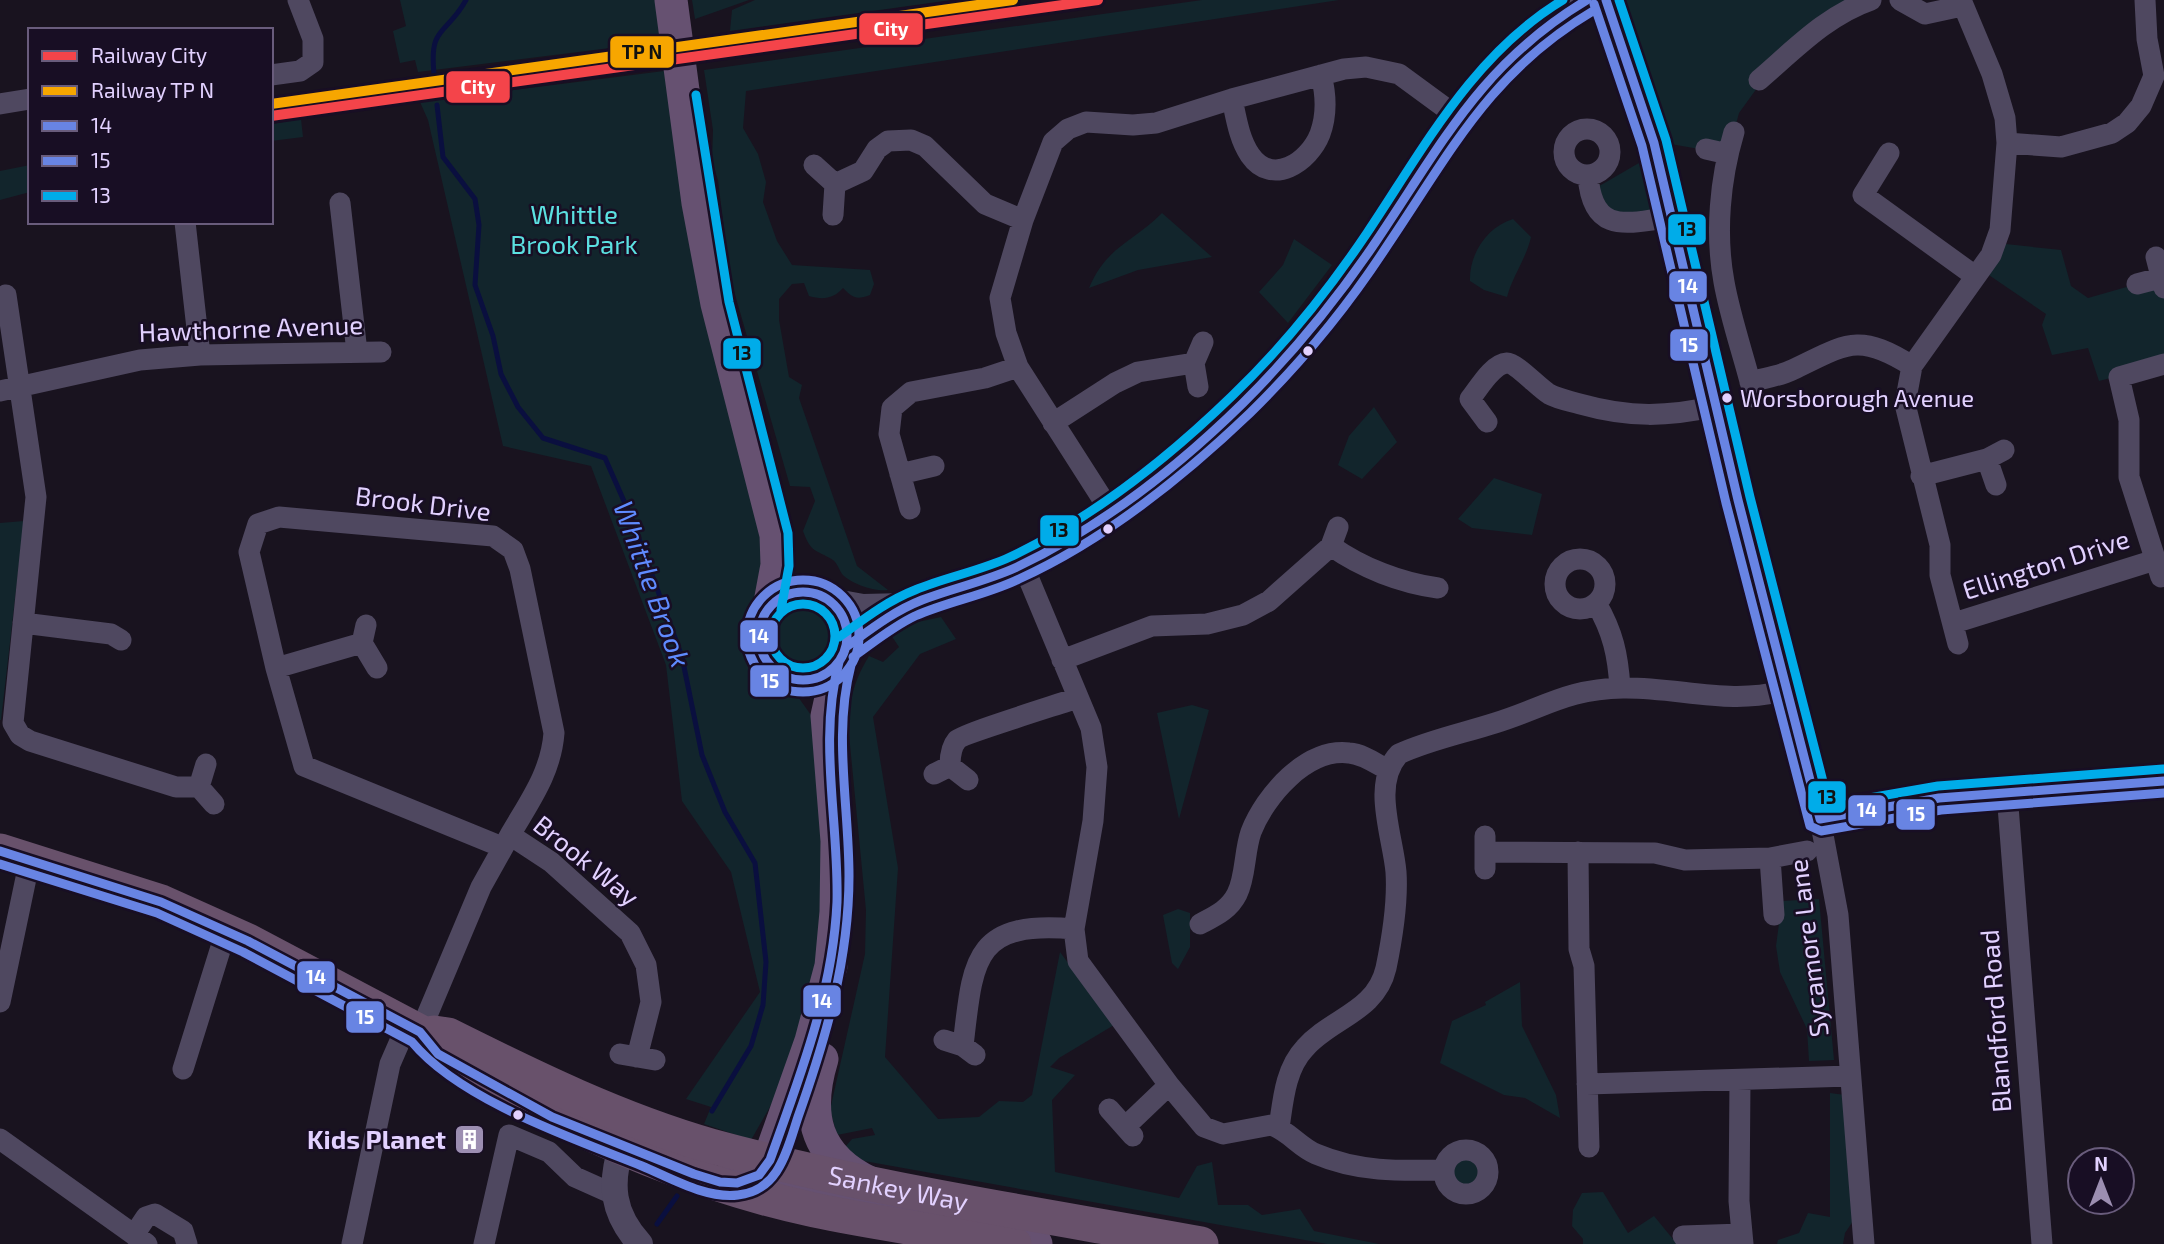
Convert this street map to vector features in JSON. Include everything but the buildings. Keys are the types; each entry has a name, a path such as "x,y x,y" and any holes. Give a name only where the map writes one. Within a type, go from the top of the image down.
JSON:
{"highway":[{"path":"15,855 161,902 226,931 413,1029"},
{"name":"Sankey Way","path":"413,1029 447,1035 602,1107 712,1146 873,1185 1201,1244"},
{"name":"Sankey Way","path":"413,1029 438,1054 552,1116 720,1182 815,1210 1014,1244"}],"main road":[{"path":"672,11 717,304 776,535 777,565 769,608 759,628 761,651 773,670 783,676 810,708 827,743"},
{"path":"720,1182 749,1180 766,1168 770,1160 811,1041 831,966 836,912 837,841 827,743 829,700 842,655 845,622 826,599 798,573 776,535"},
{"path":"769,608 793,593 826,599"},
{"path":"783,676 807,680 819,677 842,655"},
{"path":"831,966 839,1004 817,1076 815,1124 831,1157 854,1176 873,1185"},
{"path":"770,1160 772,1172 788,1185 988,1228 1036,1244"}],"street":[{"path":"273,75 300,71 313,62 313,39 298,0"},
{"path":"826,599 877,608 909,606 1023,565 1112,514 1226,420 1291,350 1350,279 1459,118 1501,62 1524,40 1565,10 1587,0"},
{"name":"Sycamore Lane","path":"1606,0 1642,100 1820,819 1838,915 1864,1244"},
{"path":"1753,57 1765,75 1831,20 1871,0"},
{"path":"1900,0 1925,13 1962,3 1992,74 2005,118 2007,144 1996,243 1912,366 1905,404 1921,476 1996,454 1996,485"},
{"path":"2007,144 2070,146 2112,133 2133,117 2151,83 2154,69 2147,38 2145,0"},
{"path":"1112,514 1018,367 1006,333 1000,298 1047,150 1068,129 1095,122 1133,125 1156,123 1321,75 1366,67 1399,74 1459,118"},
{"path":"1232,99 1250,155 1267,169 1287,169 1307,156 1321,131 1325,104 1321,75"},
{"path":"0,104 28,99"},
{"path":"1734,132 1728,154 1721,209 1721,257 1724,283 1752,389 1834,349 1852,344 1871,344 1912,366"},
{"path":"835,184 863,171 882,144 895,139 911,140 925,146 985,204 1023,220"},
{"path":"1706,149 1728,154"},
{"path":"1889,153 1855,190 1975,276"},
{"path":"814,165 835,184"},
{"path":"1588,175 1589,192 1596,209 1609,220 1628,223 1670,217"},
{"path":"833,215 835,184"},
{"path":"340,203 357,352"},
{"path":"185,224 200,355"},
{"path":"2137,284 2162,283 2156,257"},
{"path":"11,290 9,389 36,496 13,716 20,735 176,787 199,787 214,804"},
{"path":"1198,387 1194,363 1203,342"},
{"name":"Hawthorne Avenue","path":"9,389 140,360 200,355 382,352"},
{"path":"1053,424 1115,383 1138,372 1194,363"},
{"path":"1487,422 1470,399 1499,365 1510,363 1552,396 1596,408 1656,416 1717,406"},
{"name":"Ellington Drive","path":"1921,476 1940,545 1940,575 1956,633 2158,569 2129,477 2129,420 2109,379 2164,364"},
{"path":"910,509 888,425 889,415 897,402 911,392 985,378 1018,367"},
{"path":"900,474 934,466"},
{"name":"Brook Drive","path":"279,517 493,536 513,550 520,569 554,733 553,749 543,780 506,841 304,766 276,668 249,552 258,524 279,517"},
{"path":"1062,660 1152,626 1208,624 1243,615 1269,601 1335,537 1408,584 1437,587"},
{"path":"1023,565 1091,727 1097,767 1093,821 1074,929 1078,961 1169,1085 1204,1127 1214,1132 1233,1133 1263,1126 1279,1128 1299,1145 1359,1168 1383,1172 1444,1170"},
{"path":"1596,603 1610,627 1617,648 1620,688"},
{"path":"842,655 909,606"},
{"path":"23,623 111,634 121,640"},
{"path":"276,668 364,634 377,668"},
{"path":"1279,1128 1289,1076 1305,1046 1375,995 1385,970 1396,873 1385,789 1388,770 1399,754 1499,722 1557,697 1620,688 1742,699 1786,690"},
{"path":"968,780 942,770 953,747 965,734 1021,719 1077,698"},
{"path":"1200,924 1226,910 1237,893 1251,834 1265,804 1286,778 1334,753 1356,754 1388,770"},
{"path":"199,787 206,764"},
{"path":"1820,819 1912,801 2164,781"},
{"name":"Blandford Road","path":"2007,793 2042,1244"},
{"name":"Brook Way","path":"352,1244 390,1064 413,1029 506,841 551,862 630,933 646,965 651,1002 638,1057"},
{"path":"1485,852 1655,853 1685,860 1770,858 1807,851"},
{"path":"1578,852 1579,949 1584,966 1589,1147"},
{"path":"0,1002 15,855"},
{"path":"1770,858 1774,915"},
{"path":"960,1047 972,974 989,944 1023,929 1074,929"},
{"path":"183,1069 226,931"},
{"path":"1587,1084 1850,1076"},
{"path":"1683,1236 1742,1239 1739,1201 1740,1081"},
{"path":"1109,1110 1129,1132 1169,1085"},
{"path":"484,1244 509,1135 549,1152 575,1177 613,1194"},
{"path":"0,1139 140,1240 146,1217 155,1214 183,1231 187,1244"},
{"path":"622,1145 613,1194 621,1219 640,1244"}],"green space":[{"path":"400,0 660,0 666,41 418,72 415,60 400,63 393,31 406,26"},
{"path":"692,0 749,0 695,19"},
{"path":"755,0 951,0 730,31 732,10"},
{"path":"1202,0 1339,0 746,91 743,128 758,154 766,182 763,202 777,241 792,265 870,270 874,284 870,295 865,297 855,297 843,288 832,296 823,298 809,296 804,283 792,284 779,299 779,320 789,377 802,385 799,398 857,566 888,590 870,588 851,581 842,574 834,561 814,550 806,538 803,531 815,501 810,487 790,486 730,277 718,180 712,161 713,130 704,70"},
{"path":"1621,0 1873,0 1770,70 1739,113 1728,154 1659,142 1619,3"},
{"name":"Whittle Brook Park","path":"664,71 768,529 770,613 757,650 766,672 796,694 828,739 830,870 812,1033 751,1140 704,1124 711,1107 686,1099 760,992 731,872 682,801 666,665 591,466 503,446 428,120 420,102"},
{"path":"301,119 303,137 273,141 273,124"},
{"path":"1651,156 1662,215 1628,223 1589,192"},
{"path":"28,165 28,193 0,200 0,171"},
{"path":"1162,213 1212,257 1138,270 1089,288 1112,254"},
{"path":"1513,219 1531,237 1507,297 1484,290 1470,281 1470,271 1481,243 1495,228"},
{"path":"1294,239 1332,265 1288,323 1259,292 1283,265"},
{"path":"1996,243 2061,250 2071,286 2088,298 2137,284 2164,287 2164,364 2099,381 2088,348 2052,355 2042,325 2046,314 1980,269"},
{"path":"1374,407 1397,442 1362,479 1338,465 1349,436"},
{"path":"1494,478 1542,494 1532,535 1472,528 1458,519"},
{"path":"24,521 1,720 0,720 0,523"},
{"path":"803,604 821,610 829,618 835,636 829,654 821,662 803,668 785,662 777,654 771,636 777,618 785,610"},
{"path":"941,617 956,639 920,654 873,717 898,868 885,1057 938,1119 979,1117 999,1101 1023,1102 1032,1095 1060,952 1114,1025 1059,1058 1050,1067 1075,1075 1052,1100 1055,1172 1179,1198 1197,1166 1212,1162 1218,1205 1248,1205 1262,1215 1300,1209 1314,1231 1379,1244 1327,1244 864,1161 853,1155 846,1146 852,1139 875,1135 872,1128 837,1135 830,1110 865,954 866,910 848,724 852,697 869,656 883,662 899,647 891,635 918,622"},
{"path":"1192,705 1209,710 1179,819 1157,713"},
{"path":"1819,899 1834,1060 1809,1061 1807,1029 1780,972 1776,946 1782,901"},
{"path":"1178,909 1190,913 1190,947 1178,969 1172,963 1163,915"},
{"path":"1520,982 1522,1026 1556,1095 1560,1118 1525,1098 1504,1095 1440,1063 1452,1021 1486,1005 1485,1002"},
{"path":"1830,1093 1845,1095 1855,1218 1845,1233 1843,1244 1777,1244 1778,1240 1799,1233 1808,1213 1830,1217"},
{"path":"1466,1156 1472,1157 1480,1165 1480,1177 1472,1185 1466,1186 1460,1185 1452,1177 1451,1171 1452,1165 1460,1157"},
{"path":"1603,1192 1628,1233 1654,1216 1677,1244 1583,1244 1583,1239 1572,1226 1573,1210 1582,1193"}],"waterway":[{"name":"Whittle Brook","path":"434,74 433,58 437,39 466,0"},
{"name":"Whittle Brook","path":"437,105 443,157 475,199 479,225 475,285 493,336 501,374 518,407 543,438 605,458 631,517 682,657 702,755 725,812 755,863 766,962 763,1005 751,1046 712,1111"},
{"name":"Whittle Brook","path":"657,1224 677,1196"}],"rail line":[{"name":"City","path":"273,116 1098,0"}],"transit line":[{"path":"273,104 1013,0"},
{"name":"13","path":"839,637 905,594 999,562 1071,524 1128,486 1182,442 1251,377 1321,297 1352,255 1430,136 1476,75 1502,47 1531,22 1563,0"},
{"name":"14","path":"846,647 912,604 1006,572 1078,534 1137,494 1192,450 1262,384 1331,304 1467,107 1492,78 1519,50 1587,0"},
{"name":"14","path":"1606,0 1654,143 1738,500 1820,819 1939,798 2164,781"},
{"name":"13","path":"1619,0 1666,140 1750,497 1829,805 1938,786 2163,769"},
{"name":"15","path":"1594,4 1642,146 1726,503 1810,826 1821,831 1941,810 2164,793"},
{"name":"15","path":"853,657 915,616 1006,585 1082,546 1141,506 1197,461 1269,394 1323,333 1372,268 1476,115 1500,87 1526,60 1593,11"},
{"name":"13","path":"696,95 729,302 788,533 789,566 781,610"},
{"name":"15","path":"803,580 825,584 843,596 855,614 859,636 855,658 843,676 825,688 803,692 781,688 763,676 751,658 747,636 751,614 763,596 781,584 803,580"},
{"name":"14","path":"803,592 820,595 834,605 844,619 847,636 844,653 834,667 820,677 803,680 786,677 772,667 762,653 759,636 762,619 772,605 786,595 803,592"},
{"name":"13","path":"803,604 821,610 829,618 835,636 829,654 821,662 803,668 785,662 777,654 771,636 777,618 785,610 803,604"},
{"name":"14","path":"0,851 161,902 248,941 420,1032 438,1054 552,1117 694,1174 720,1182 737,1183 759,1175 770,1160 813,1033 829,968 837,902 830,721 839,662"},
{"name":"15","path":"0,864 157,913 243,952 412,1042 458,1082 551,1130 701,1191 726,1195 752,1192 772,1177 785,1155 818,1058 840,968 849,876 842,743 851,665"}],"place":[{"name":"Worsborough Avenue","path":"1727,398"},
{"name":"Kids Planet","path":"469,1140"}]}
